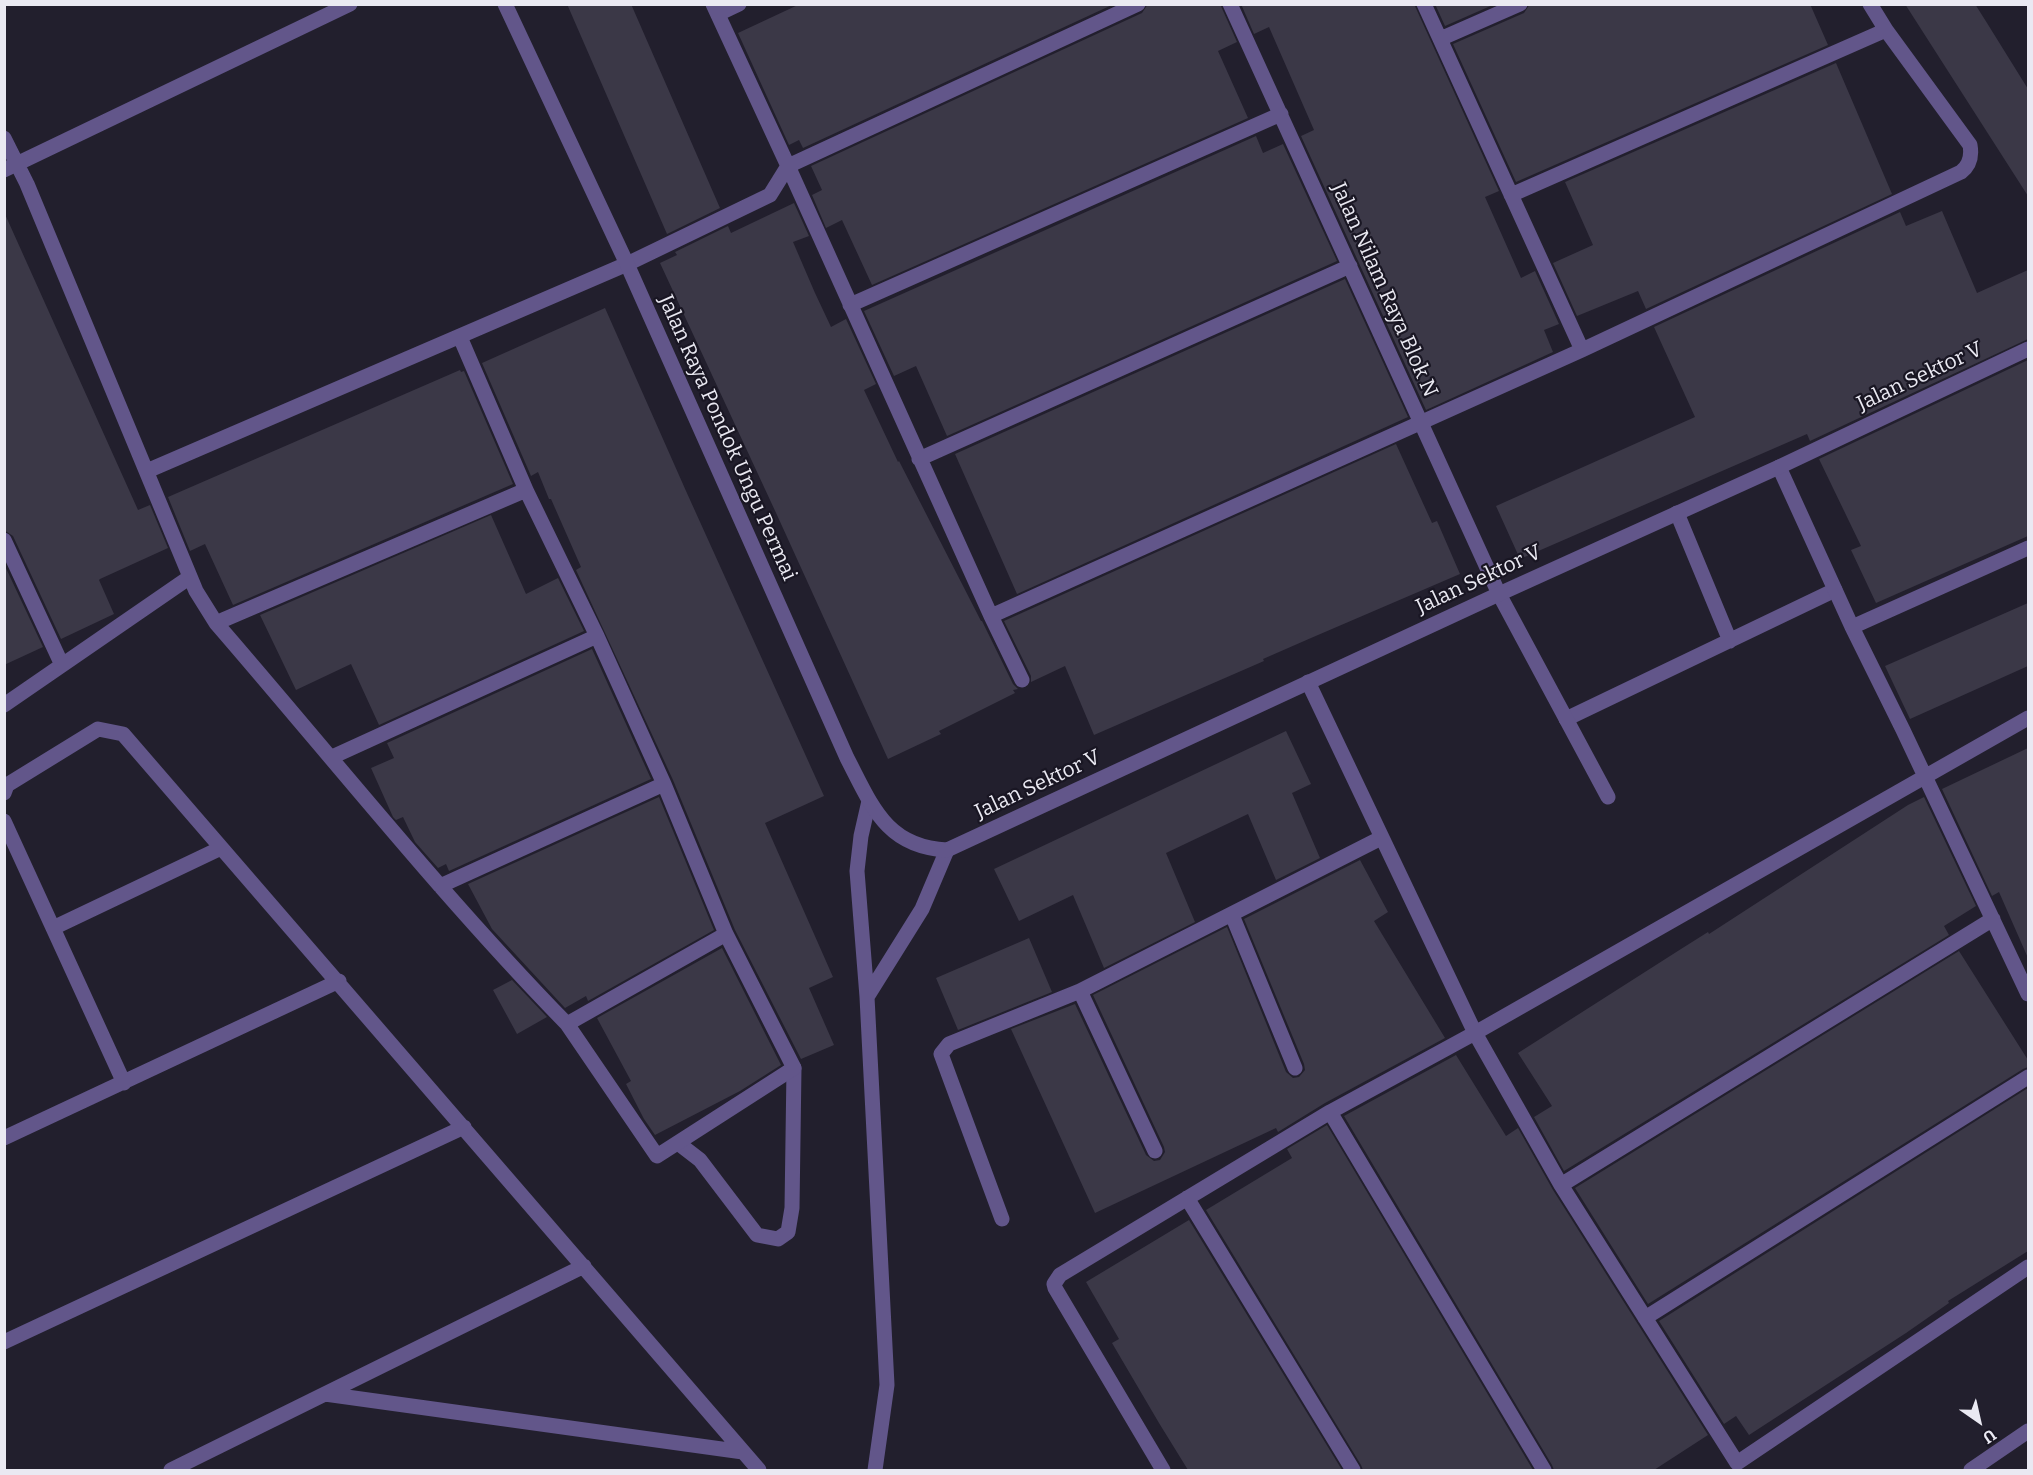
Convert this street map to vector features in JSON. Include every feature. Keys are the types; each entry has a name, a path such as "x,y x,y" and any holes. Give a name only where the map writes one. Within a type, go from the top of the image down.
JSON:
{"street":[{"path":"11,167 350,4"},
{"name":"Jalan Raya Pondok Ungu Permai","path":"505,4 627,264 847,758 869,801 886,823 910,843 921,848 947,850"},
{"path":"739,4 715,9 1022,680"},
{"path":"147,471 627,264 770,195 788,166 1138,4"},
{"name":"Jalan Nilam Raya Blok N","path":"1230,4 1499,594 1608,797"},
{"path":"1424,4 1582,350"},
{"path":"1440,39 1520,4"},
{"path":"991,616 1582,350 1962,172 1967,167 1972,153 1971,145 1886,30 1870,4"},
{"path":"1511,195 1886,30"},
{"path":"850,305 1281,114"},
{"path":"4,138 11,167 147,471 196,591 216,623 440,886 567,1024 657,1156 794,1068"},
{"path":"919,459 1350,266"},
{"path":"460,336 526,490 597,636 664,784 726,934 794,1068 792,1208 788,1232 778,1239 757,1235 700,1160 678,1143"},
{"name":"Jalan Sektor V","path":"947,850 1779,467 2028,349"},
{"path":"1779,467 1852,627 2028,994"},
{"path":"216,623 526,490"},
{"path":"1677,513 1730,640"},
{"path":"4,540 62,665"},
{"path":"1852,627 2028,548"},
{"path":"4,705 190,577"},
{"path":"1566,719 1835,590"},
{"path":"332,757 597,636"},
{"path":"1308,682 1474,1033 1561,1185 1645,1318 1731,1467 2028,1266"},
{"path":"1164,1470 1054,1288 1060,1275 1330,1112 1474,1033 2028,718"},
{"path":"4,793 7,785 98,729 123,734 339,981 759,1470"},
{"path":"440,886 664,784"},
{"path":"869,801 861,836 857,871 867,998 887,1385 875,1470"},
{"path":"4,821 124,1083"},
{"path":"1002,1219 942,1054 949,1044 1080,991 1381,838"},
{"path":"53,928 221,848"},
{"path":"867,998 922,909 947,850"},
{"path":"1232,915 1295,1068"},
{"path":"1561,1185 1994,919"},
{"path":"567,1024 726,934"},
{"path":"4,1138 339,981"},
{"path":"1080,991 1155,1151"},
{"path":"1645,1318 2028,1077"},
{"path":"1330,1112 1544,1470"},
{"path":"4,1342 464,1127"},
{"path":"1187,1198 1353,1470"},
{"path":"171,1470 584,1266"},
{"path":"325,1394 743,1452"},
{"path":"1971,1470 2028,1431"}],"building":[{"path":"567,4 631,4 720,208 667,234"},
{"path":"800,4 1114,4 803,148 799,140 789,145 738,33"},
{"path":"1148,4 1220,4 1237,42 1218,51 1248,118 872,285 842,220 826,228 812,195 822,190 811,166 1142,13"},
{"path":"1241,4 1414,4 1499,191 1485,197 1521,278 1535,271 1559,324 1544,330 1553,352 1426,410 1301,136 1314,130 1269,27 1254,34"},
{"path":"1435,4 1495,4 1445,26"},
{"path":"1530,4 1810,4 1828,45 1516,182 1453,44 1524,13"},
{"path":"1905,4 1975,4 2028,89 2028,196"},
{"path":"1836,63 1892,194 1646,309 1638,291 1577,316 1553,263 1593,245 1565,182"},
{"path":"1256,136 1263,153 1283,144 1337,261 947,436 916,366 894,376 864,311"},
{"path":"794,203 809,236 793,242 815,293 831,327 846,319 876,384 864,390 898,462 1013,684 1018,689 1013,690 1015,693 939,731 941,734 888,759 660,263 677,255 675,252 728,226 731,233"},
{"path":"1942,211 1977,293 2028,270 2028,339 1810,441 1807,434 1520,559 1496,506 1695,417 1654,327 1900,212 1906,226"},
{"path":"4,212 138,510 150,505 168,548 100,579 114,614 61,639 13,536 4,530"},
{"path":"1345,279 1408,417 1017,594 955,454"},
{"path":"605,308 824,796 765,823 833,977 809,988 834,1045 801,1059 735,930 673,780 576,570 581,567 551,499 549,499 538,472 531,476 482,363"},
{"path":"2028,360 2028,536 1876,603 1851,550 1861,546 1819,459"},
{"path":"460,370 464,371 513,484 233,605 205,544 190,551 168,497"},
{"path":"1396,444 1432,523 1437,521 1460,574 1094,735 1065,666 1031,682 1031,676 1004,621"},
{"path":"491,515 526,594 558,578 584,631 379,725 351,664 296,690 260,615"},
{"path":"4,564 43,647 4,665"},
{"path":"2028,603 2028,666 1910,719 1885,666"},
{"path":"592,649 651,779 449,871 446,864 438,868 415,842 403,817 396,820 393,817 371,768 394,758 387,743"},
{"path":"1286,731 1311,784 1292,793 1320,858 1276,880 1248,814 1166,853 1195,922 1104,968 1073,895 1019,921 994,869"},
{"path":"2028,748 2028,958 1999,892 1992,896 1942,789"},
{"path":"659,797 714,930 588,1001 586,996 565,1008 492,929 468,884"},
{"path":"1924,797 1976,906 1944,926 1949,935 1564,1171 1534,1117 1552,1106 1518,1053"},
{"path":"1360,860 1388,912 1374,921 1445,1038 1325,1103 1278,1132 1276,1128 1095,1213 1011,1029 1075,1004 1146,1155 1154,1161 1160,1160 1165,1152 1164,1147 1093,995 1227,927 1286,1072 1293,1078 1299,1077 1305,1070 1304,1064 1244,919"},
{"path":"1029,938 1052,992 958,1030 936,978"},
{"path":"722,948 781,1065 740,1091 655,1135 626,1084 631,1081 597,1018"},
{"path":"1959,951 2028,1060 2028,1067 1648,1304 1575,1188"},
{"path":"512,980 547,1017 517,1034 493,990"},
{"path":"1456,1055 1506,1136 1518,1128 1553,1190 1708,1435 1654,1470 1554,1470 1344,1116"},
{"path":"2028,1088 2028,1251 1948,1301 1949,1303 1906,1333 1749,1435 1736,1416 1724,1424 1659,1321"},
{"path":"1327,1125 1533,1470 1363,1470 1206,1210 1292,1158 1287,1149"},
{"path":"1189,1220 1342,1470 1188,1470 1159,1423 1112,1343 1119,1339 1086,1282"}]}
